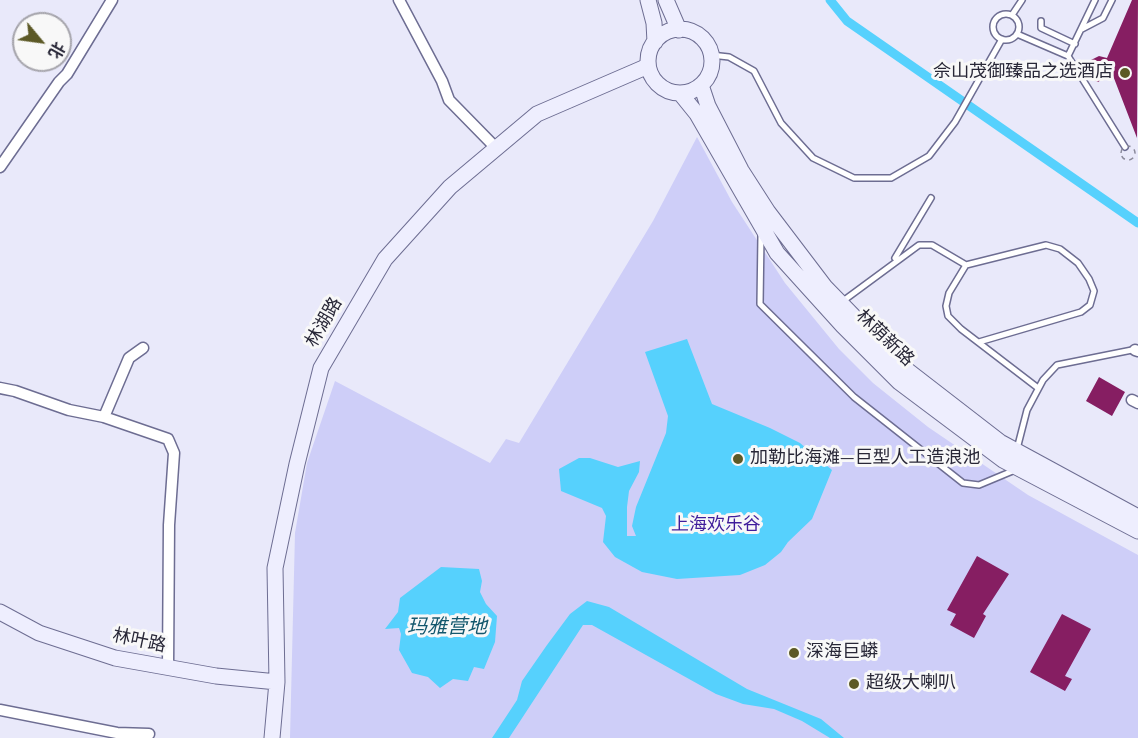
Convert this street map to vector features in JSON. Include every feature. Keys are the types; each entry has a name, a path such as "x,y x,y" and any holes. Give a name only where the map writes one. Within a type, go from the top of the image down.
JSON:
{"main road":[{"path":"648,0 654,23 655,42"},
{"path":"666,0 680,30"},
{"path":"648,66 648,55 655,42 668,32 680,30 698,35 706,42 711,55 710,72 701,85 680,93"},
{"name":"林湖路","path":"272,738 277,682 275,568 297,464 321,368 385,258 450,187 537,114 648,66"},
{"name":"林荫新路","path":"648,66 657,84 666,91 680,93 697,114 777,253 843,326 899,382 959,428 1020,468 1138,531"},
{"name":"林荫新路","path":"701,85 708,106 741,170 775,221 825,287 903,367 1000,442 1138,517"},
{"name":"林叶路","path":"0,612 39,633 76,647 168,668 277,682"}],"street":[{"path":"0,167 59,82 67,74 112,0"},
{"path":"399,0 442,81 449,100 496,148"},
{"path":"104,417 129,358 143,348"},
{"path":"0,388 15,391 69,411 104,417 168,439 174,453 169,525 168,668"},
{"path":"0,710 117,733 149,734"}],"lane":[{"path":"1012,15 1022,0"},
{"path":"1068,56 1095,0"},
{"path":"1082,29 1099,22 1112,0"},
{"path":"1003,14 1012,15 1019,26 1017,34 1009,39 1002,39 995,34 994,23 1003,14"},
{"path":"1041,21 1041,28 1075,44"},
{"path":"1017,34 1068,56 1125,147"},
{"path":"711,55 729,57 754,71 781,123 813,158 854,178 891,178 929,156 955,122 1002,39"},
{"path":"893,262 931,198"},
{"path":"761,227 760,304 854,398 963,483 979,485 1020,468"},
{"path":"841,303 893,262 919,245 932,245 966,265 1046,245 1060,249 1078,263 1089,279 1094,291 1089,305 1081,312 979,342"},
{"path":"966,265 949,293 946,306 948,316 961,329 1038,388"},
{"path":"1017,451 1027,410 1038,388 1057,365 1137,350"}],"path":[{"path":"1134,158 1138,162"}],"green space":[{"name":"上海欢乐谷","path":"697,137 732,202 785,283 839,349 873,383 928,427 1028,495 1138,555 1138,738 290,738 295,533 307,463 335,381 490,463 506,439 519,443 653,221"}],"water":[{"name":"加勒比海滩—巨型人工造浪池","path":"687,339 712,404 800,443 832,470 812,519 781,552 765,565 740,575 677,579 642,572 615,557 603,542 606,516 602,508 561,491 559,469 579,458 590,458 618,467 640,461 639,472 629,491 627,507 627,536 636,536 632,526 636,507 666,433 668,416 645,352"},
{"name":"玛雅营地","path":"441,567 479,569 482,581 480,592 486,604 497,616 495,642 484,669 474,667 468,681 453,679 440,688 428,677 412,673 399,650 401,634 399,628 385,629 398,612 400,598"},
{"path":"587,601 609,607 747,689 821,719 844,738 830,738 802,721 774,709 743,704 716,694 592,625 583,625 509,738 492,738 517,700 522,681 570,614"}],"building":[{"name":"佘山茂御臻品之选酒店","path":"1132,0 1138,0 1137,138 1112,73 1098,82 1091,78 1088,69 1091,60 1099,56 1107,58"},
{"path":"1099,377 1125,392 1112,416 1086,401"},
{"path":"977,556 1009,574 983,614 986,616 974,638 950,625 956,614 947,610"},
{"path":"1062,614 1091,629 1065,676 1072,679 1065,691 1030,672"}],"waterway":[{"path":"830,0 847,21 1138,223"}],"place":[{"name":"佘山茂御臻品之选酒店","path":"1125,73"},
{"name":"加勒比海滩—巨型人工造浪池","path":"738,459"},
{"name":"深海巨蟒","path":"794,653"},
{"name":"超级大喇叭","path":"854,684"}]}
